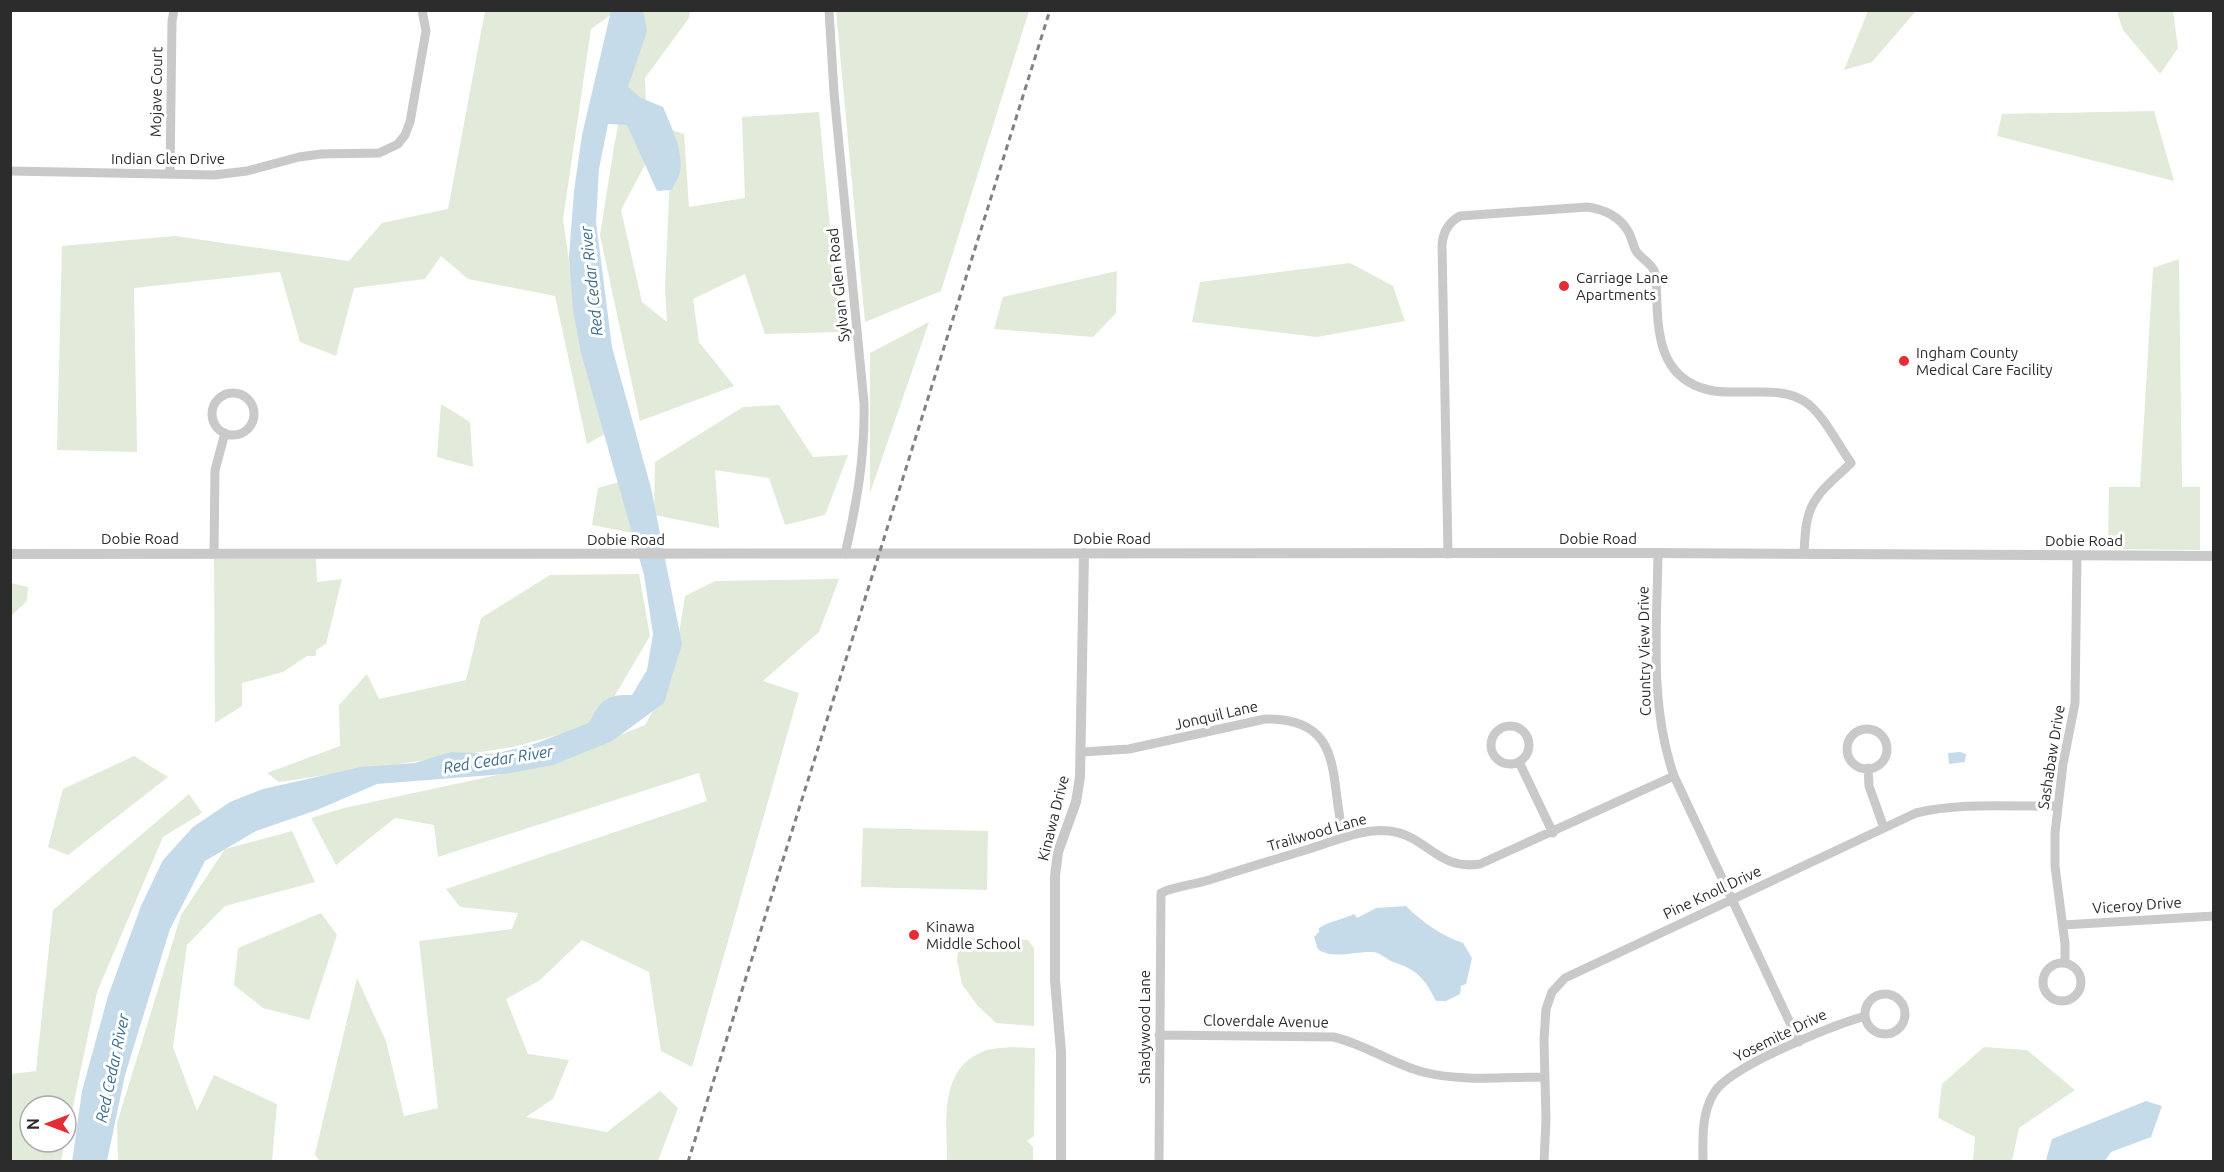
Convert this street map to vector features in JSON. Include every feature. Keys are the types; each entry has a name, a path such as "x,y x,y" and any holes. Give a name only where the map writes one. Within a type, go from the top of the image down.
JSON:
{"street":[{"name":"Mojave Court","path":"170,174 174,10"},
{"name":"Indian Glen Drive","path":"10,171 232,173 299,157 321,154 373,154 392,148 405,135 410,122 426,31 422,10"},
{"name":"Sylvan Glen Road","path":"829,10 838,144 864,403 864,453 845,554"},
{"path":"1448,554 1442,256 1444,233 1450,223 1461,216 1587,207 1602,210 1622,222 1637,252 1653,269 1656,276 1660,341 1667,358 1677,372 1693,384 1710,390 1781,392 1794,396 1814,409 1851,463 1812,506 1807,519 1804,554"},
{"path":"225,395 241,395 252,406 252,422 241,434 225,434 214,422 214,406 225,395"},
{"path":"214,554 215,470 225,434"},
{"name":"Kinawa Drive","path":"1061,1161 1060,1052 1055,980 1055,876 1058,852 1076,802 1082,752 1084,553"},
{"name":"Dobie Road","path":"10,554 1658,553 2214,556"},
{"name":"Country View Drive","path":"1658,553 1657,690 1663,742 1674,776 1799,1042"},
{"name":"Sashabaw Drive","path":"2065,963 2063,925 2055,866 2057,806 2075,703 2077,555"},
{"name":"Jonquil Lane","path":"1082,752 1140,747 1265,719 1299,723 1313,731 1324,742 1331,757 1344,837"},
{"path":"1510,726 1517,727 1526,735 1530,747 1519,762 1507,765 1492,753 1491,740 1498,730 1510,726"},
{"path":"1867,729 1879,733 1884,738 1887,751 1880,763 1868,768 1856,765 1848,749 1848,743 1855,733 1867,729"},
{"path":"1519,762 1553,832"},
{"path":"1868,768 1869,786 1884,828"},
{"name":"Trailwood Lane","path":"1161,893 1344,837 1377,831 1400,833 1417,840 1449,862 1464,865 1480,864 1674,776"},
{"name":"Pine Knoll Drive","path":"1544,1161 1546,1009 1552,992 1565,978 1916,813 1936,808 2057,806"},
{"name":"Shadywood Lane","path":"1160,1161 1159,899 1161,893"},
{"name":"Viceroy Drive","path":"2063,925 2214,916"},
{"path":"2065,963 2076,969 2081,981 2073,998 2061,1001 2049,996 2043,986 2043,980 2048,968 2065,963"},
{"path":"1884,994 1898,999 1905,1013 1900,1028 1886,1034 1871,1029 1865,1016 1870,1001 1884,994"},
{"name":"Yosemite Drive","path":"1703,1161 1706,1112 1720,1084 1741,1070 1799,1042 1840,1023 1865,1016"},
{"name":"Cloverdale Avenue","path":"1159,1035 1333,1037 1351,1041 1395,1062 1425,1073 1457,1077 1544,1077"}],"green space":[{"path":"485,11 616,11 591,29 563,219 580,338 607,433 587,444 555,296 468,279 441,256 425,279 354,288 336,356 300,342 280,272 134,288 137,452 57,450 62,246 175,236 349,261 382,223 448,209"},
{"path":"639,11 690,11 689,18 645,78 648,159 621,210 642,302 667,322 665,288 672,130 684,134 689,207 745,198 742,117 819,112 840,332 765,334 745,274 693,299 699,342 734,386 640,421 600,235"},
{"path":"836,11 1029,11 941,291 865,322"},
{"path":"1868,11 1916,11 1872,62 1844,70"},
{"path":"2117,11 2173,11 2178,48 2160,74 2123,30"},
{"path":"2154,111 2174,181 1997,136 2002,114"},
{"path":"2179,259 2182,487 2200,487 2200,550 2108,549 2109,487 2140,487 2153,268"},
{"path":"1350,263 1393,286 1405,321 1317,337 1192,322 1200,282"},
{"path":"1117,271 1116,313 1093,337 994,329 1003,297"},
{"path":"929,322 870,493 870,353"},
{"path":"441,404 470,422 473,467 437,457"},
{"path":"779,405 813,457 848,455 825,515 785,525 769,478 715,470 719,528 654,515 655,462 743,407"},
{"path":"622,481 633,533 592,525 598,488"},
{"path":"214,559 316,559 317,582 342,579 326,644 316,650 316,656 307,656 283,672 242,683 242,706 215,723"},
{"path":"639,574 650,636 598,724 513,747 279,782 267,773 340,746 339,705 367,674 379,699 466,680 481,618 550,575"},
{"path":"839,579 819,632 763,681 799,693 692,1067 661,1051 649,972 582,940 540,980 506,999 528,1054 569,1060 553,1099 526,1117 607,1132 660,1091 678,1108 658,1161 320,1162 315,1154 357,978 386,1041 404,1116 438,1108 419,941 512,929 518,913 460,907 446,889 707,801 699,773 438,857 434,825 395,818 336,865 311,818 344,808 548,764 645,725 672,677 685,596 715,581"},
{"path":"11,583 28,587 27,601 11,616"},
{"path":"134,756 168,777 68,855 48,847 63,789"},
{"path":"189,794 202,813 163,837 97,992 76,1094 18,1094 18,1154 62,1154 61,1161 11,1161 11,1074 36,1071 53,910"},
{"path":"863,828 988,831 987,890 861,887"},
{"path":"292,831 315,882 225,906 187,945 173,1047 197,1111 214,1075 277,1104 272,1161 118,1161 117,1123 181,915 225,849"},
{"path":"321,913 337,935 309,1020 263,1008 234,985 238,948"},
{"path":"960,937 1028,940 1034,948 1034,1026 996,1023 977,1005 962,984 957,960"},
{"path":"1012,1047 1035,1048 1034,1136 1027,1141 1033,1147 1033,1161 947,1161 948,1098 959,1070 969,1059 984,1051"},
{"path":"1984,1047 2027,1050 2075,1090 2019,1128 2012,1161 1973,1161 1975,1137 1938,1118 1942,1084"}],"water":[{"name":"Red Cedar River","path":"611,11 643,11 647,31 628,87 641,98 663,107 676,139 681,164 680,172 672,190 657,191 627,125 608,124 599,169 596,222 612,347 651,488 682,644 664,703 612,741 553,765 505,774 377,784 317,810 256,831 205,861 170,929 125,1075 107,1161 72,1162 73,1154 78,1154 78,1119 82,1091 108,996 141,906 163,860 193,827 230,802 263,789 361,767 415,763 451,752 494,754 534,744 589,723 605,700 616,696 632,695 647,670 653,634 644,575 581,353 573,310 569,257 574,191 582,135"},
{"path":"1948,753 1966,754 1965,762 1949,764"},
{"path":"1406,906 1433,928 1463,943 1472,958 1466,984 1461,986 1460,994 1446,1001 1436,1001 1428,986 1419,976 1409,968 1390,961 1378,953 1337,955 1318,949 1314,937 1319,932 1319,928 1323,926 1354,914 1357,918 1376,908"},
{"path":"2146,1101 2162,1106 2151,1137 2111,1152 2105,1161 2047,1162 2052,1139"}],"railway":[{"path":"688,1162 1050,10"}],"place":[{"name":"Carriage Lane Apartments","path":"1564,286"},
{"name":"Ingham County Medical Care Facility","path":"1904,361"},
{"name":"Kinawa Middle School","path":"914,935"}]}
